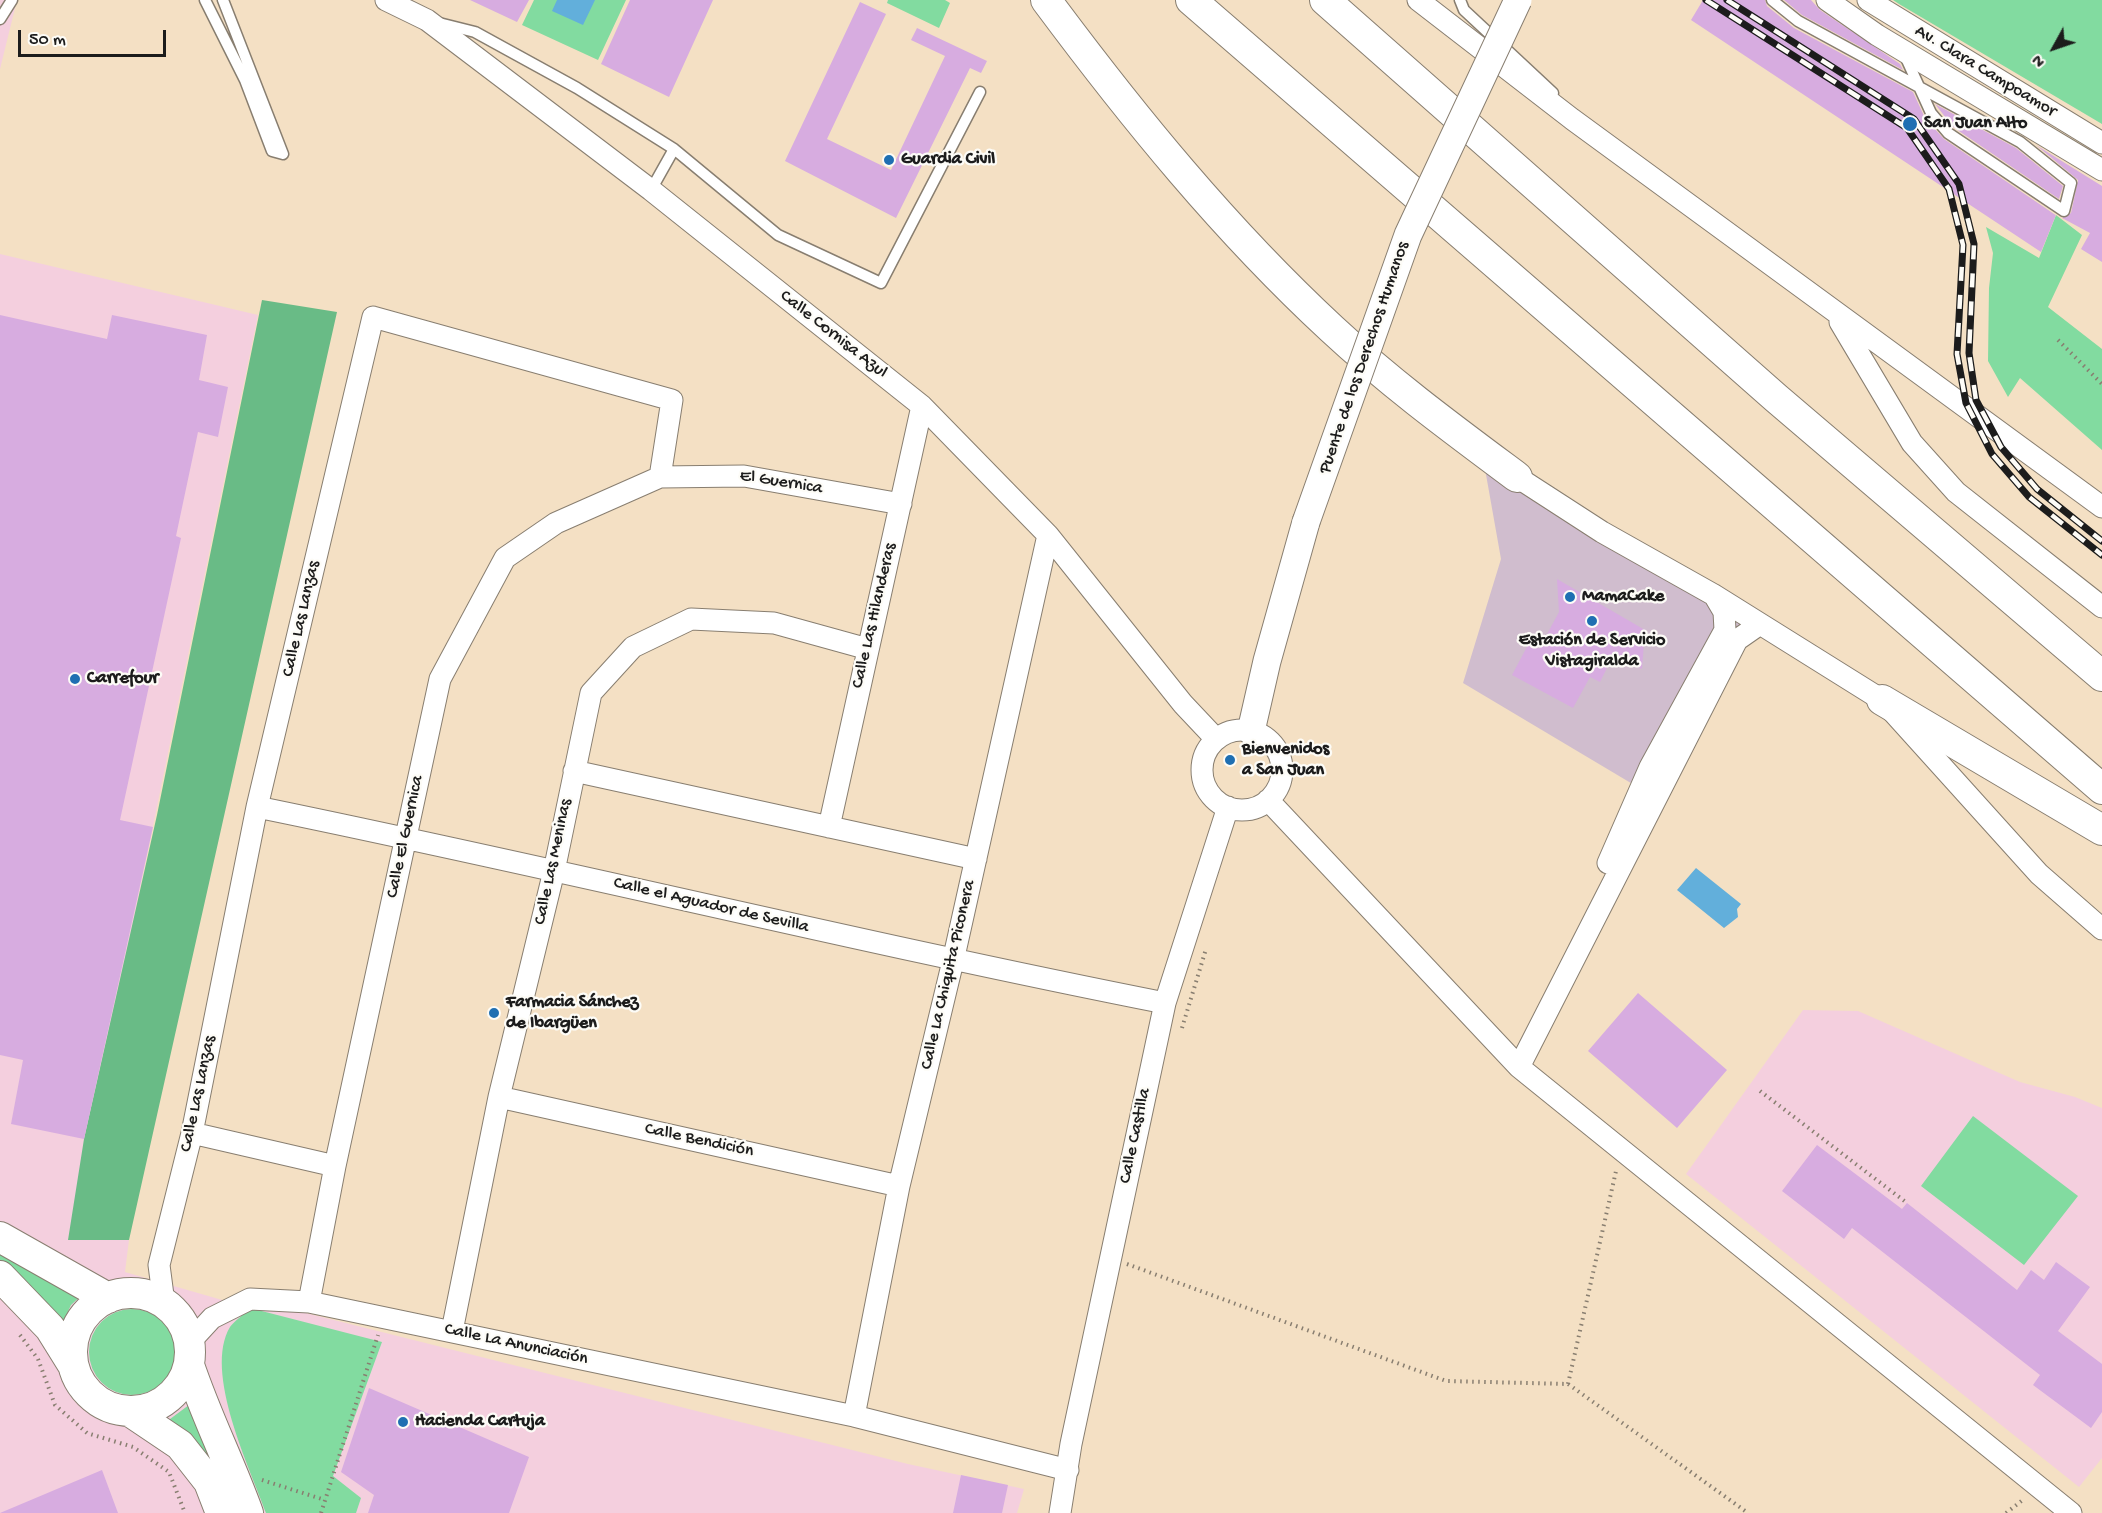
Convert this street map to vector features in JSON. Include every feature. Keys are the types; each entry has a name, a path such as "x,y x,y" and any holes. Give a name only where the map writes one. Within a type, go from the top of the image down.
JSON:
{"main road":[{"path":"1046,0 1114,92 1222,219 1276,275 1392,382 1517,477"},
{"path":"1191,0 2102,789"},
{"path":"1325,0 1776,398 2102,676"},
{"path":"1882,700 2102,830"},
{"path":"0,1237 108,1298"},
{"path":"0,1276 50,1328 73,1365 81,1383 94,1398 111,1408 131,1412 151,1408 168,1399 182,1384 189,1354"},
{"path":"73,1365 72,1344 78,1325 91,1308 108,1298 127,1293 146,1295 164,1303 185,1327 189,1354 203,1408 233,1471 248,1513"},
{"path":"131,1412 180,1445 209,1482 220,1513"}],"street":[{"name":"Calle Cornisa Azul","path":"386,0 427,20 651,190 922,406 1048,535 1183,704 1216,739"},
{"path":"1418,0 1614,150 2102,507"},
{"name":"Puente de los Derechos Humanos","path":"1251,731 1267,661 1306,522 1408,235 1518,0"},
{"name":"Av. Clara Campoamor","path":"1827,0 1895,46 2102,170"},
{"name":"Av. Clara Campoamor","path":"1868,0 2102,142"},
{"path":"1834,313 1912,443 1948,484 2102,607"},
{"name":"Calle Las Lanzas","path":"164,1303 159,1265 192,1133 257,807 373,317 672,400 660,477"},
{"name":"Calle Las Hilanderas","path":"829,827 922,406"},
{"name":"El Guernica","path":"660,477 744,476 901,504"},
{"name":"Calle El Guernica","path":"309,1302 335,1166 440,679 505,558 556,523 660,477"},
{"path":"1517,477 1602,531 1714,595 1882,700 2039,874 2102,929"},
{"name":"Calle La Chiquita Piconera","path":"854,1416 899,1186 953,961 1048,535"},
{"path":"1586,935 1599,884 1650,767 1725,630 1724,612 1714,595"},
{"name":"Calle Las Meninas","path":"452,1331 499,1097 554,871 591,693 633,647 691,619 774,623 868,649"},
{"path":"1520,1067 1737,640 1760,624"},
{"path":"1251,731 1272,744 1280,761 1281,779 1268,800 1249,809 1228,807 1211,795 1202,773 1208,748 1216,739 1227,733 1251,731"},
{"path":"574,771 976,859"},
{"path":"1268,800 1520,1067 2071,1513"},
{"name":"Calle el Aguador de Sevilla","path":"257,807 405,837 953,961 1165,1003"},
{"name":"Calle Castilla","path":"1060,1513 1110,1257 1165,1003 1228,807"},
{"name":"Calle Bendición","path":"499,1097 899,1186"},
{"path":"192,1133 335,1166"},
{"name":"Calle La Anunciación","path":"189,1354 212,1318 250,1299 309,1302 854,1416 1068,1470"}],"lane":[{"path":"0,19 12,0"},
{"path":"205,0 245,80 272,151 283,154 223,0"},
{"path":"1460,0 1464,10 1614,150"},
{"path":"1772,0 1798,21 2020,142 2071,183 2064,211 1948,133 1931,113 1911,63 1895,46"},
{"path":"427,20 475,32 518,54 674,149 778,236 881,283 980,92"},
{"path":"651,190 674,149"}],"path":[{"path":"2058,340 2102,384"},
{"path":"1760,1091 1907,1203"},
{"path":"1568,1384 1621,1149"},
{"path":"1110,1257 1446,1381 1568,1384 1748,1513"},
{"path":"321,1513 384,1317"},
{"path":"14,1326 38,1359 55,1405 87,1433 133,1447 169,1472 185,1513"},
{"path":"233,1471 325,1500"}],"shaded area":[{"path":"0,0 17,0 0,69"},
{"path":"0,254 258,315 68,1240 129,1240 125,1272 250,1308 250,1299 908,1464 1024,1489 1017,1513 0,1513"},
{"path":"1482,452 1748,616 1656,798 1463,683 1501,559"},
{"path":"1803,1010 1858,1011 2020,1082 2075,1097 2102,1108 2102,1458 2079,1487 1686,1174"}],"green space":[{"path":"534,0 626,0 598,60 522,25"},
{"path":"888,0 945,0 950,3 939,28 887,3"},
{"path":"1893,0 2102,0 2102,124 1899,4"},
{"path":"2056,215 2082,235 2048,307 2102,349 2102,450 2020,378 2008,397 1988,361 1989,288 1993,253 1986,227 2039,258"},
{"path":"262,300 337,312 129,1240 68,1240 84,1139 157,815"},
{"path":"1973,1116 2078,1196 2024,1265 1921,1186"},
{"path":"0,1247 84,1293 71,1305 61,1326 0,1266"},
{"path":"250,1308 382,1342 333,1476 361,1498 356,1513 266,1513 232,1420 225,1394 222,1369 223,1346 230,1327"},
{"path":"132,1309 156,1316 168,1328 175,1352 168,1376 156,1388 132,1395 108,1388 96,1376 89,1352 96,1328 108,1316"},
{"path":"193,1402 222,1472 166,1422"}],"water":[{"path":"557,0 595,0 583,25 552,11"},
{"path":"1696,868 1741,904 1737,909 1738,917 1724,928 1677,890"}],"building":[{"path":"470,0 529,0 517,22"},
{"path":"630,0 713,0 669,97 601,64"},
{"path":"1703,0 1765,0 1767,6 1794,28 1913,92 1925,118 1944,139 2056,215 2041,252 1691,20"},
{"path":"1784,0 1811,0 1820,10 1900,64 1903,70 1802,15"},
{"path":"860,2 886,14 827,139 891,170 945,56 911,40 917,28 987,61 981,73 970,68 896,218 785,161"},
{"path":"1935,104 2016,148 2063,186 2059,199 1953,127"},
{"path":"2036,145 2102,186 2102,262 2081,249 2090,233 2062,218 2071,213 2078,180"},
{"name":"Carrefour","path":"0,315 107,339 112,315 207,335 199,380 228,387 218,437 198,432 176,536 181,538 120,820 153,827 84,1139 11,1124 23,1060 0,1055"},
{"name":"Estación de Servicio Vistagiralda","path":"1557,579 1645,630 1642,669 1614,654 1600,682 1590,677 1573,708 1512,675 1529,643 1539,649 1559,612"},
{"path":"1638,993 1727,1070 1677,1128 1588,1051"},
{"path":"1817,1145 1902,1209 1907,1203 2017,1290 2031,1270 2044,1280 2056,1262 2090,1287 2058,1331 2102,1364 2102,1412 2091,1428 2033,1385 2040,1375 1852,1228 1844,1239 1782,1191"},
{"name":"Hacienda Cartuja","path":"369,1388 529,1457 509,1513 368,1513 374,1495 341,1472"},
{"path":"102,1470 118,1513 0,1513"},
{"path":"961,1475 1008,1485 1002,1513 953,1513"}],"railway":[{"path":"1706,0 1907,128 1949,189 1963,245 1957,354 1966,403 1992,454 2029,497 2102,555"},
{"path":"1727,0 1914,119 1959,184 1974,244 1969,353 1976,400 2001,447 2037,489 2102,541"}],"place":[{"name":"San Juan Alto","path":"1910,124"},
{"name":"Guardia Civil","path":"889,160"},
{"name":"MamaCake","path":"1570,597"},
{"name":"Estación de Servicio Vistagiralda","path":"1592,621"},
{"name":"Carrefour","path":"75,679"},
{"name":"Bienvenidos a San Juan","path":"1230,760"},
{"name":"Farmacia Sánchez de Ibargüen","path":"494,1013"},
{"name":"Hacienda Cartuja","path":"403,1422"}]}
